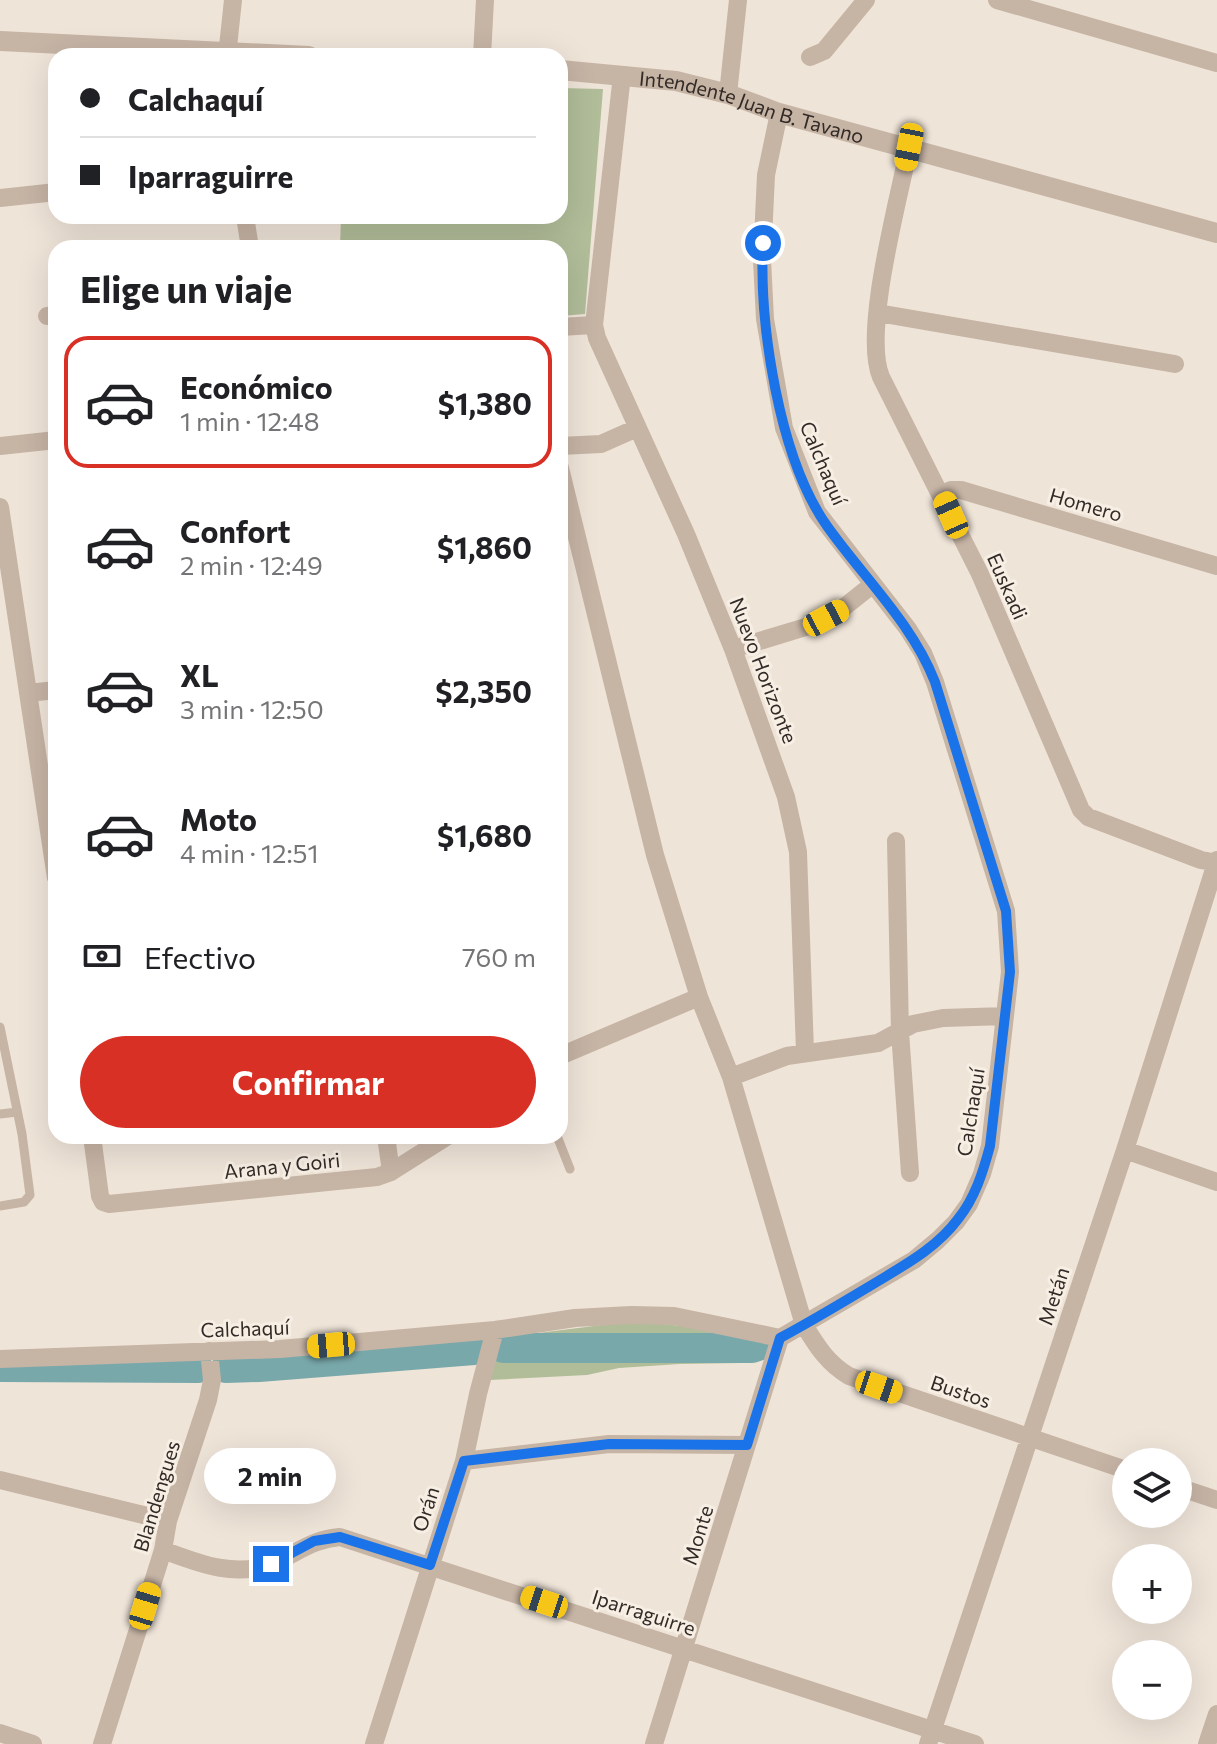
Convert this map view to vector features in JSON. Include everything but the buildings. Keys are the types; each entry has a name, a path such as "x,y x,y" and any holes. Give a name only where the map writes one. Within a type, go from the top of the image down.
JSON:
{"street":[{"path":"228,48 233,0"},
{"path":"482,48 485,0"},
{"path":"728,94 738,0"},
{"path":"810,57 824,51 866,0"},
{"path":"997,0 1217,63"},
{"path":"0,41 122,48"},
{"name":"Intendente Juan B. Tavano","path":"568,71 676,81 728,94 779,113 1217,233"},
{"path":"568,327 594,325 622,75"},
{"name":"Calchaquí","path":"0,1359 280,1349 495,1330 575,1318 645,1315 674,1316 780,1338 914,1260 956,1222 969,1204 990,1146 1010,972 1006,911 935,682 923,653 908,629 817,512 784,428 765,319 762,260 766,175 779,113"},
{"name":"Euskadi","path":"909,147 878,313 875,363 980,574 1081,810 1088,817 1201,860 1217,862"},
{"path":"0,198 48,193"},
{"path":"878,313 1175,364"},
{"name":"Nuevo Horizonte","path":"594,325 733,649 776,762 795,827 805,1052"},
{"path":"568,446 601,444 637,428"},
{"path":"0,446 48,441"},
{"name":"Homero","path":"942,494 961,490 1217,566"},
{"name":"Bustos","path":"568,501 655,855 699,997 731,1077 804,1325 827,1360 849,1376 1112,1465"},
{"path":"0,507 48,825"},
{"path":"733,649 809,626 843,608 872,585"},
{"path":"28,693 48,691"},
{"path":"896,841 900,1032 910,1173"},
{"name":"Metán","path":"930,1737 1217,862"},
{"path":"568,1053 699,997"},
{"path":"731,1077 805,1052 878,1043 913,1024 943,1018 1005,1016"},
{"name":"Arana y Goiri","path":"93,1144 100,1196 103,1202 109,1204 377,1177 391,1172 435,1144"},
{"path":"387,1144 391,1172"},
{"path":"1125,1150 1217,1182"},
{"name":"Orán","path":"374,1744 464,1461 495,1330"},
{"name":"Monte","path":"654,1744 686,1649 780,1338"},
{"name":"Blandengues","path":"102,1744 163,1550 168,1521 208,1400 212,1380 209,1351"},
{"path":"464,1461 609,1444 747,1445"},
{"path":"0,1480 168,1521"},
{"path":"1192,1492 1217,1500"},
{"name":"Iparraguirre","path":"163,1550 201,1564 244,1571 271,1564 314,1541 340,1537 686,1649 930,1737 975,1744"},
{"path":"1207,1744 1217,1714"},
{"path":"0,1733 33,1744"}],"lane":[{"path":"0,1027 30,1195 24,1202 0,1206"},
{"path":"0,1114 17,1112"},
{"path":"560,1144 570,1169"}],"green space":[{"path":"568,88 603,89 585,314 568,315 568,240 340,240 341,224 568,224"},
{"path":"634,1321 692,1327 759,1341 763,1352 741,1363 619,1368 587,1375 490,1380 501,1341 514,1336"}],"waterway":[{"path":"503,1348 752,1348 764,1344"},
{"path":"226,1368 474,1350"},
{"path":"0,1367 198,1368"}],"route":[{"path":"271,1564 314,1541 340,1537 430,1565 464,1461 609,1444 747,1445 780,1338 914,1260 956,1222 969,1204 982,1174 990,1146 1010,972 1006,911 935,682 923,653 908,629 817,512 784,428 765,319 763,243"}]}
